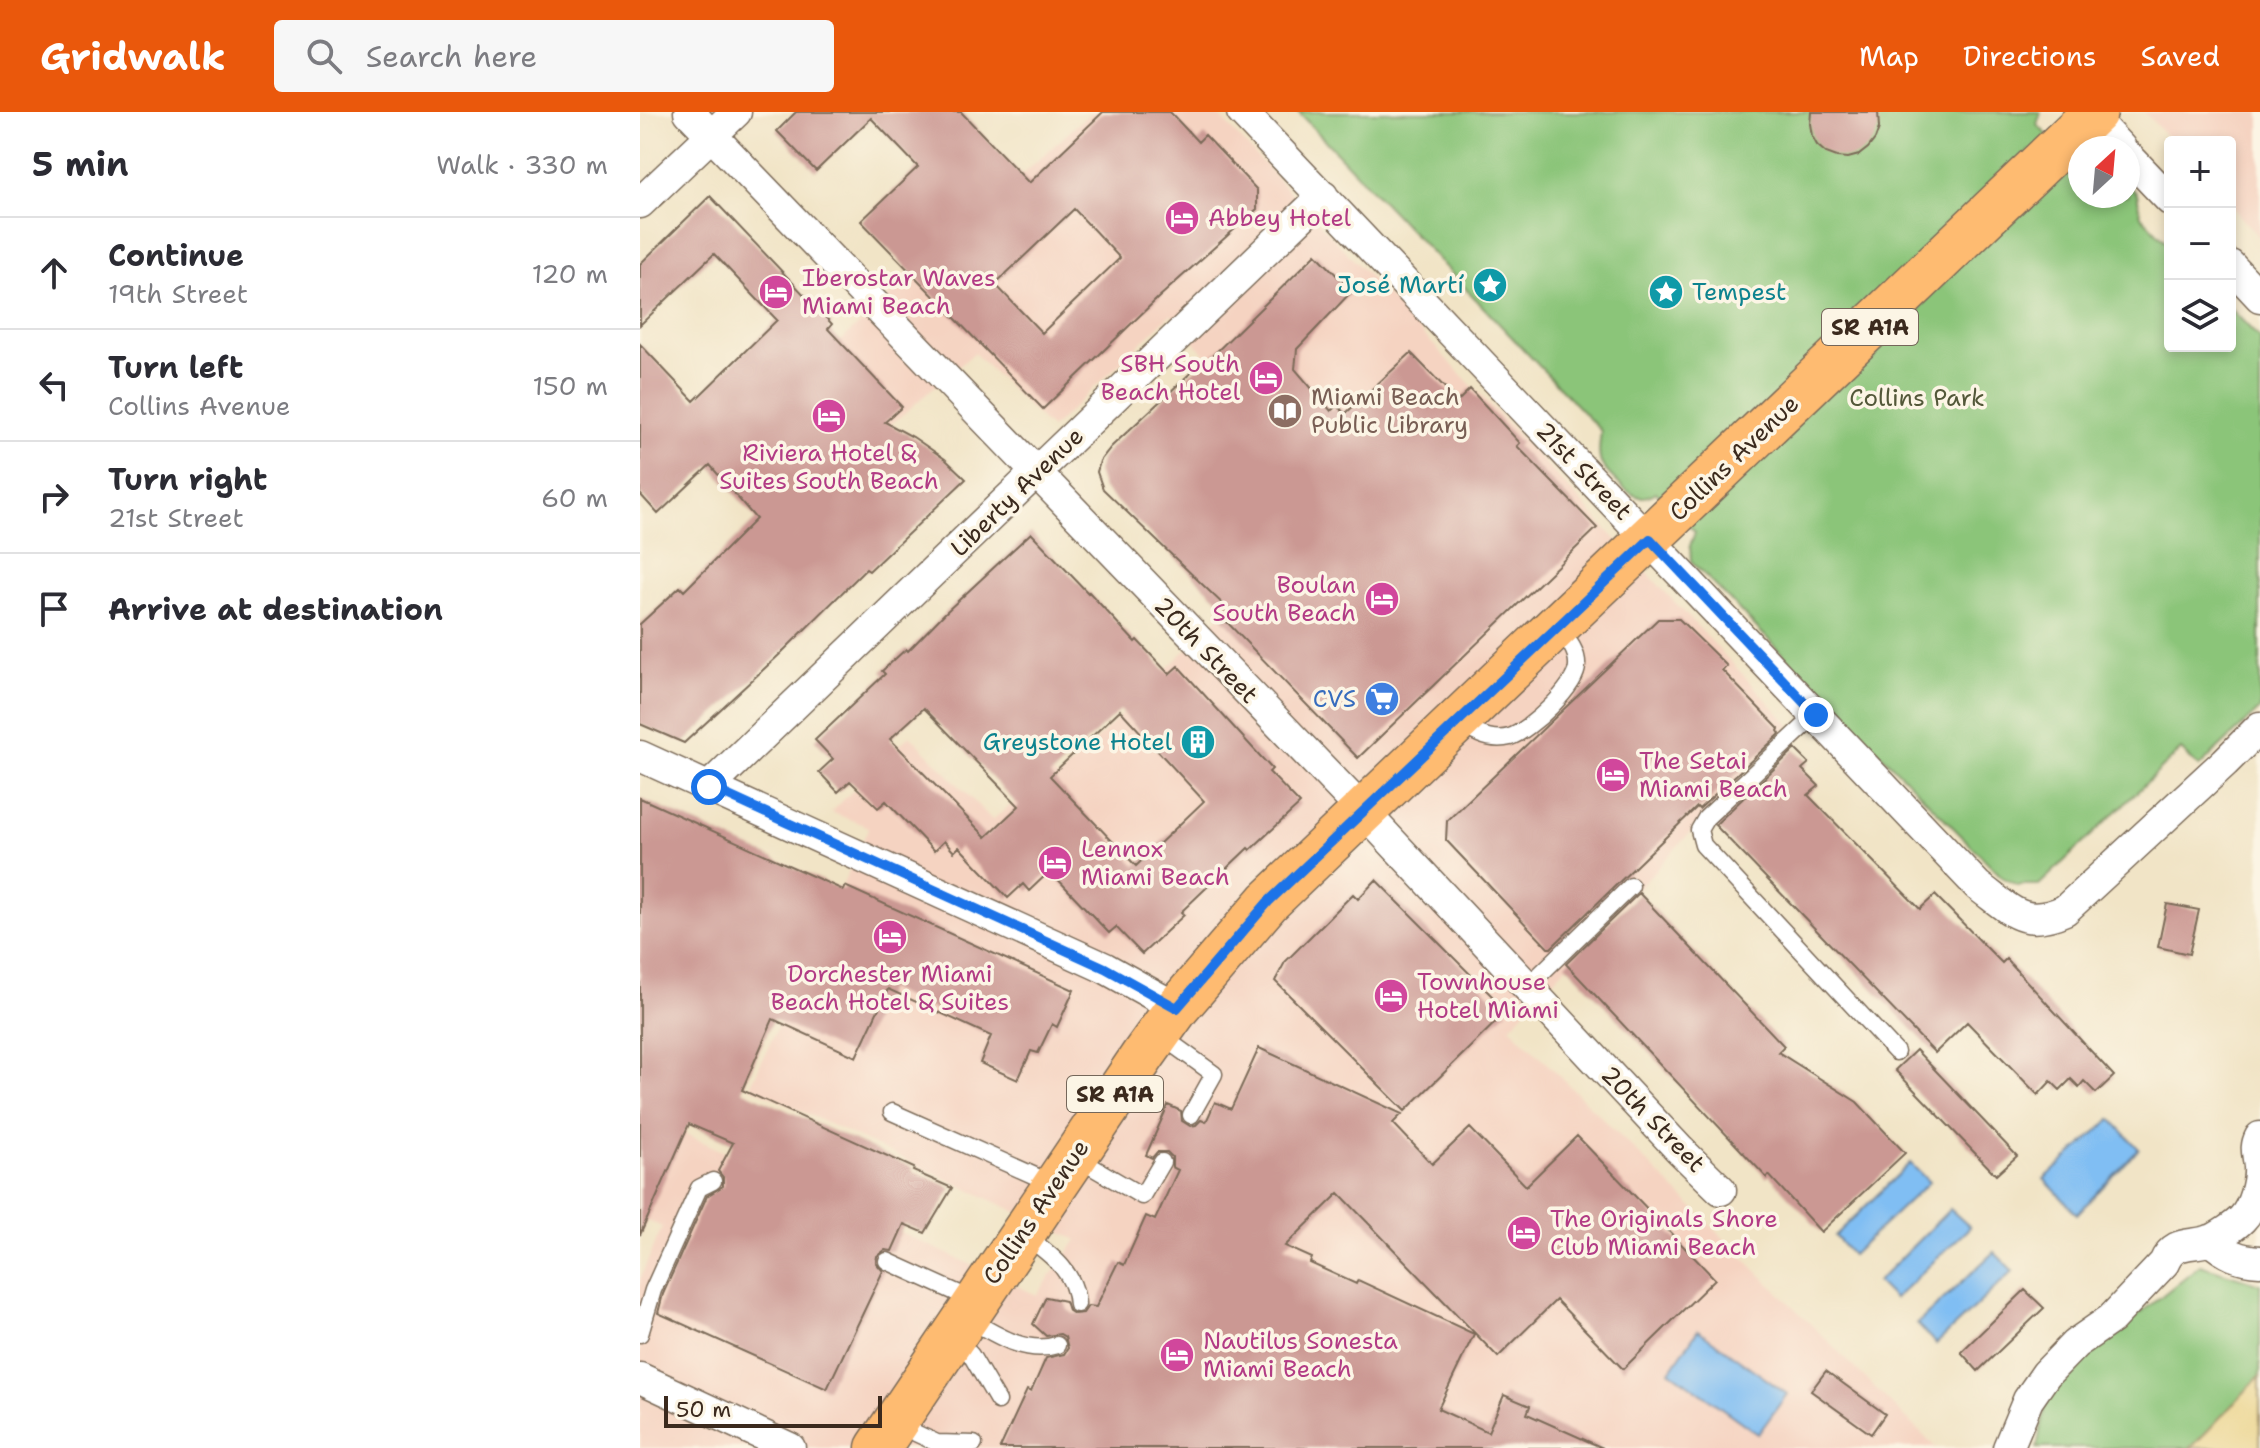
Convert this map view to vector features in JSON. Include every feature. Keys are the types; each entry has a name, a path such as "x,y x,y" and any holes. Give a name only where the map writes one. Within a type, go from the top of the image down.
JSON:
{"main road":[{"name":"Collins Avenue","path":"887,1436 1064,1170 1168,1021 1268,902 2091,113"}],"street":[{"name":"20th Street","path":"689,112 1363,811 1721,1190"},
{"path":"640,203 736,112"},
{"name":"21st Street","path":"1242,112 1978,886 2019,915 2035,919 2065,910 2260,727"},
{"path":"2091,113 2111,136"},
{"path":"2140,169 2164,194"},
{"name":"Liberty Avenue","path":"709,787 1323,196"},
{"path":"2236,271 2260,297"},
{"path":"640,756 1105,968 1168,1021"},
{"path":"2008,1448 2028,1400 2046,1374 2075,1344 2111,1319 2164,1263 2168,1252 2184,1244 2210,1240 2242,1219 2251,1205 2260,1169 2258,1143"},
{"path":"2210,1240 2233,1257 2260,1261"},
{"path":"640,1378 790,1448"}],"lane":[{"path":"1816,715 1706,818 1699,830 1703,845 1896,1052"},
{"path":"1527,987 1631,886"},
{"path":"1168,1021 1214,1074 1191,1115"},
{"path":"892,1112 1142,1196 1162,1162"},
{"path":"640,1334 653,1290 699,1188 713,1181"},
{"path":"1022,1233 1059,1262 1070,1276 1076,1290 1077,1304"},
{"path":"887,1261 965,1318 1011,1341 1031,1348 1046,1349 1057,1345"},
{"path":"965,1318 971,1355 998,1401"},
{"path":"887,1436 974,1444"}],"shaded area":[{"path":"1091,112 1215,112 1790,725 1510,1027 1936,1448 640,1448 640,1279 662,1227 640,1217 640,1113 1037,1295 1077,1240 750,1087 869,827 831,812 910,735 992,820 1052,773 1058,778 1212,624 1327,499 1171,314 1051,429 974,353 793,509 735,438"},
{"path":"2144,112 2260,112 2260,238 2236,212 2236,136 2166,136"}],"green space":[{"name":"Collins Park","path":"1298,112 2041,112 2037,125 2068,155 2068,208 2140,208 2141,216 2164,240 2164,352 2236,352 2236,314 2260,339 2260,709 2199,767 2181,750 2039,885 2017,885 2003,878 1691,561 1690,546 1695,532 1656,492 1645,497 1636,496 1609,474 1600,459 1601,431"},
{"path":"2200,1265 2260,1284 2260,1376 2191,1448 2037,1448 2047,1395 2092,1352"}],"sand":[{"path":"2260,1376 2260,1448 2191,1448"}],"water":[{"path":"2111,1119 2139,1149 2077,1214 2044,1179"},
{"path":"1910,1163 1929,1182 1852,1255 1835,1236"},
{"path":"1950,1209 1970,1227 1894,1299 1877,1282"},
{"path":"1994,1252 2013,1271 1936,1344 1917,1324"},
{"path":"1698,1330 1787,1394 1758,1434 1670,1371"}],"building":[{"path":"796,112 961,112 1029,183 1103,112 1170,112 1198,142 1205,135 1257,190 1257,209 1158,298 1043,409 861,221 918,167 871,118 816,171 777,131","holes":["1074,209 1120,258 1042,333 995,284"]},
{"path":"1811,112 1878,112 1879,128 1875,139 1859,155 1837,157 1817,145 1812,136"},
{"path":"710,196 832,324 828,329 902,407 885,422 945,459 966,479 869,571 866,569 684,743 640,724 640,624 680,587 684,591 756,519 710,465 658,514 640,494 640,344 694,401 777,320 714,254 640,325 640,264"},
{"path":"1316,254 1352,291 1297,349 1295,369 1331,411 1337,405 1345,414 1411,353 1458,401 1470,389 1520,443 1517,446 1597,528 1358,758 1222,617 1229,610 1103,489 1097,472 1100,461 1111,447 1197,367 1199,369"},
{"path":"1031,533 1169,674 1178,666 1300,804 1250,850 1248,848 1142,954 1116,927 1109,933 1050,871 1029,891 1023,884 1008,898 959,847 954,852 944,841 934,851 886,801 878,808 850,781 838,792 819,772 833,759 815,740 885,674 882,671 906,649 908,651","holes":["924,708 1019,806 986,837 890,739","1120,710 1204,801 1136,866 1050,776"]},
{"name":"The Setai Miami Beach","path":"1658,619 1679,619 1727,666 1722,670 1779,729 1780,734 1699,809 1697,807 1548,948 1446,840 1447,821"},
{"path":"1795,749 1809,763 1802,769 1819,786 1808,795 1920,909 1935,895 2002,963 2006,959 2114,1076 2096,1093 2084,1081 2079,1087 2071,1079 2060,1090 2051,1081 2038,1095 1967,1022 1935,1053 1715,825"},
{"path":"640,798 843,890 845,886 1074,990 1057,1027 1052,1024 1038,1053 1031,1051 1018,1080 980,1063 991,1036 888,989 856,1057 773,1019 742,1090 952,1188 925,1233 904,1224 892,1251 885,1250 877,1256 876,1263 883,1271 827,1389 658,1313 663,1294 707,1196 723,1186 723,1177 718,1171 733,1143 689,1124 640,1235"},
{"name":"Townhouse Hotel Miami","path":"1376,880 1507,1011 1405,1111 1275,981 1285,962 1353,894 1358,899"},
{"path":"1639,893 1784,1046 1778,1052 1857,1102 1905,1153 1821,1232 1566,964"},
{"path":"2167,904 2199,910 2189,954 2158,947"},
{"name":"The Originals Shore Club Miami Beach","path":"1259,1048 1402,1114 1393,1123 1432,1164 1470,1128 1526,1186 1577,1136 1715,1279 1623,1369 1556,1300 1498,1357 1339,1193 1285,1246 1312,1258 1310,1263 1356,1284 1358,1280 1474,1334 1438,1409 1488,1432 1504,1395 1530,1406 1527,1414 1603,1448 1000,1448 1046,1358 1064,1354 1068,1348 1065,1337 1060,1334 1046,1336 1033,1324 1046,1297 1065,1301 1068,1310 1074,1314 1083,1313 1088,1306 1096,1307 1118,1262 1124,1265 1146,1216 1155,1220 1178,1170 1172,1167 1172,1157 1167,1152 1157,1152 1152,1158 1146,1155 1168,1105 1181,1111 1182,1121 1190,1126 1201,1120 1206,1122 1215,1102 1231,1109"},
{"path":"1916,1050 2017,1156 1996,1175 1895,1070"},
{"path":"2025,1290 2044,1308 1978,1371 1961,1352"},
{"path":"1826,1371 1885,1414 1871,1434 1811,1391"}],"place":[{"name":"Abbey Hotel","path":"1182,218"},
{"name":"José Martí","path":"1490,285"},
{"name":"Iberostar Waves Miami Beach","path":"776,292"},
{"name":"Tempest","path":"1666,292"},
{"name":"SBH South Beach Hotel","path":"1266,378"},
{"name":"Miami Beach Public Library","path":"1285,411"},
{"name":"Riviera Hotel & Suites South Beach","path":"829,416"},
{"name":"Boulan South Beach","path":"1382,599"},
{"name":"CVS","path":"1382,699"},
{"name":"Greystone Hotel","path":"1198,742"},
{"name":"The Setai Miami Beach","path":"1613,775"},
{"name":"Lennox Miami Beach","path":"1055,863"},
{"name":"Dorchester Miami Beach Hotel & Suites","path":"890,937"},
{"name":"Townhouse Hotel Miami","path":"1391,996"},
{"name":"The Originals Shore Club Miami Beach","path":"1524,1233"},
{"name":"Nautilus Sonesta Miami Beach","path":"1177,1355"}],"route":[{"path":"709,787 1105,968 1177,1008 1268,902 1650,539 1816,715"}]}
